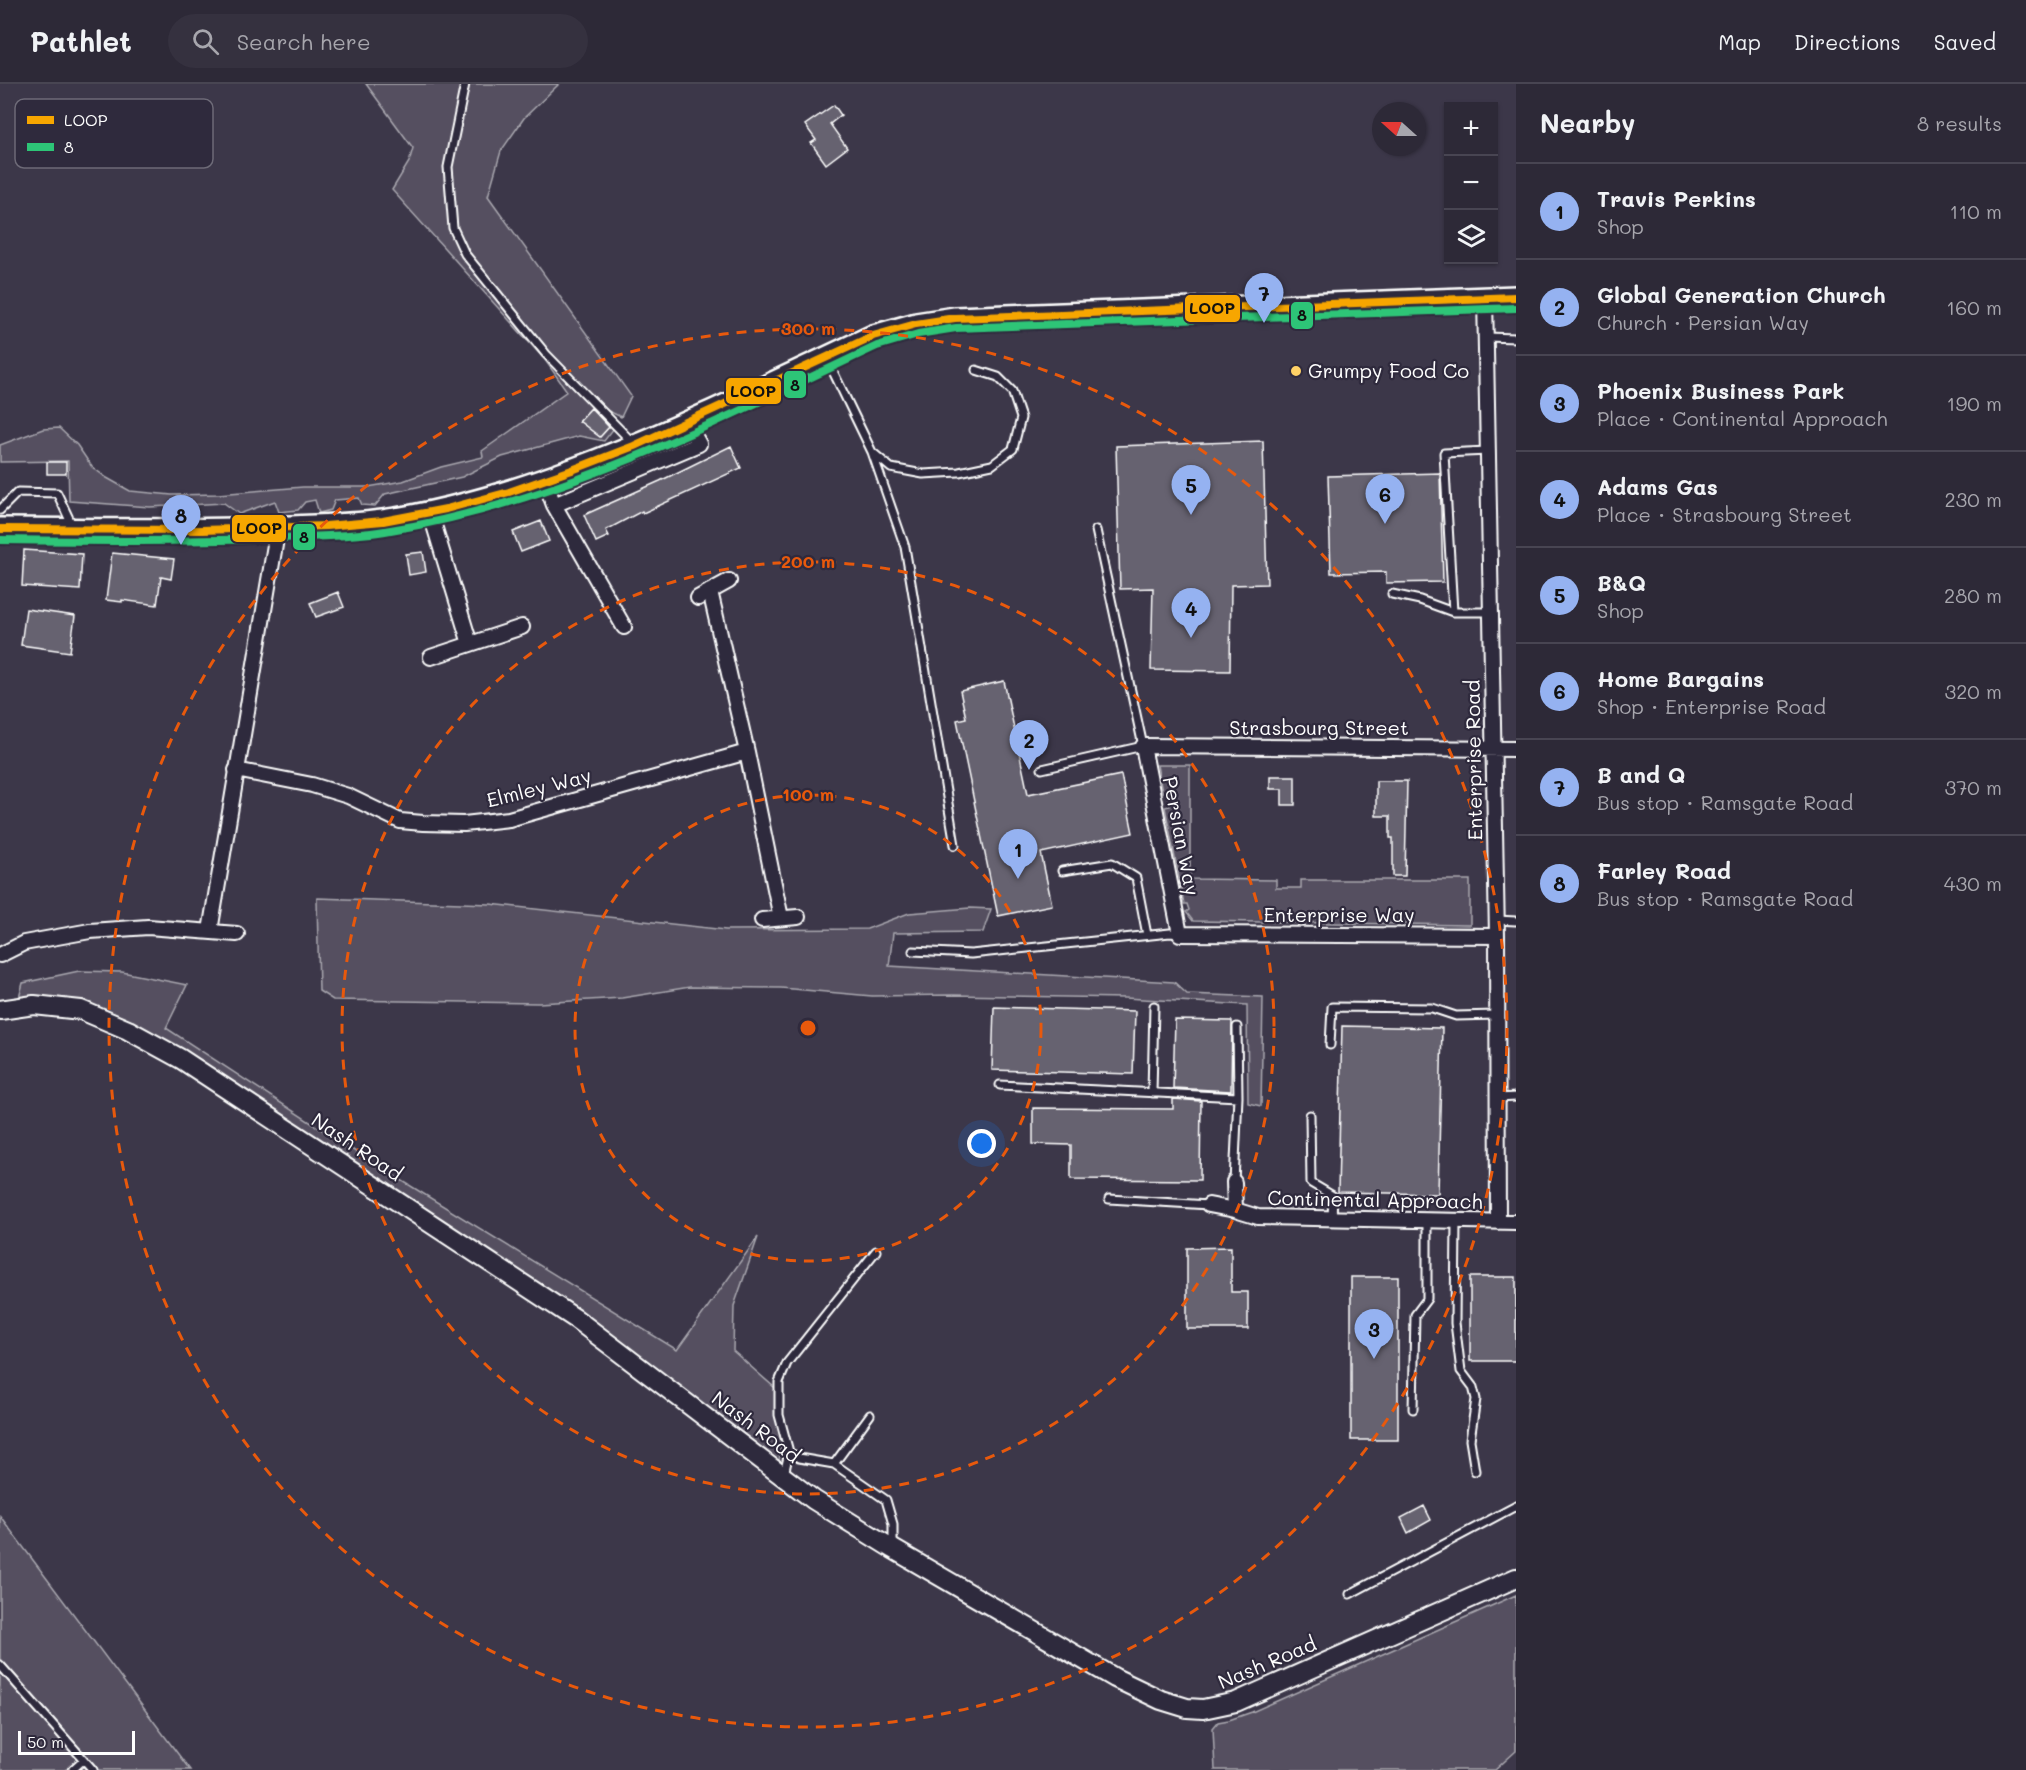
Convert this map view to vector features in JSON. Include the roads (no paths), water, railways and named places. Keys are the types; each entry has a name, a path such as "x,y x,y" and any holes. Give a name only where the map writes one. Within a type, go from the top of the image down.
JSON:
{"main road":[{"path":"0,529 206,530 353,524 384,521 430,512 485,498 544,479 635,444 873,336 916,324 955,318 1516,297"}],"street":[{"name":"Enterprise Road","path":"1485,297 1497,920 1498,1222"},
{"path":"554,505 699,444 687,422"},
{"path":"544,479 554,505 624,627"},
{"path":"430,512 470,644"},
{"path":"210,931 278,527"},
{"path":"698,598 729,581"},
{"path":"710,591 747,752 781,918"},
{"path":"431,657 522,627"},
{"name":"Strasbourg Street","path":"1143,746 1516,749"},
{"name":"Persian Way","path":"1143,746 1180,934"},
{"name":"Elmley Way","path":"236,771 312,785 339,793 400,820 464,824 509,819 747,752"},
{"path":"762,920 798,917"},
{"path":"0,955 24,943 90,931 148,927 237,934"},
{"name":"Enterprise Way","path":"1180,934 1497,936"},
{"name":"Nash Road","path":"0,1010 34,1005 81,1010 128,1030 181,1059 576,1319 814,1500 893,1549 1115,1678 1173,1705 1203,1709 1217,1708 1236,1702 1516,1578"},
{"path":"1234,1182 1235,1210"},
{"name":"Continental Approach","path":"1209,1205 1258,1217 1516,1222"}],"lane":[{"path":"465,84 448,167 453,228 465,254 546,354 635,444"},
{"path":"1487,337 1516,338"},
{"path":"826,358 872,452 904,547 955,845"},
{"path":"872,452 891,468 923,474 959,472 992,465 1013,449 1021,418 1012,392 998,377 976,370"},
{"path":"1453,612 1444,453 1488,451"},
{"path":"0,510 18,492 57,492 74,530"},
{"path":"1042,769 1143,746 1096,530"},
{"path":"1392,594 1420,600 1453,612 1490,612"},
{"path":"1062,871 1112,863 1136,878 1147,935"},
{"path":"1497,920 1516,921"},
{"path":"913,951 971,954 1147,935 1180,934"},
{"path":"1152,1094 1154,1006"},
{"path":"1330,1045 1332,1007 1432,1008 1456,1016 1498,1015"},
{"path":"1234,1182 1238,1097 1237,1027"},
{"path":"1000,1085 1238,1097"},
{"path":"1499,1098 1516,1097"},
{"path":"1310,1115 1311,1183 1333,1196 1332,1218"},
{"path":"1109,1199 1209,1205"},
{"path":"1413,1408 1415,1315 1427,1299 1427,1221"},
{"path":"1456,1221 1455,1323 1461,1371 1473,1387 1476,1399 1470,1440 1475,1472"},
{"path":"784,1477 789,1452 779,1415 780,1382 787,1363 876,1251"},
{"path":"834,1464 870,1415"},
{"path":"789,1452 799,1458 834,1464 886,1500 893,1524 893,1549"},
{"path":"1350,1594 1516,1506"},
{"path":"0,1665 93,1770"},
{"path":"72,1770 83,1760"}],"place":[{"name":"B and Q","path":"1264,323"},
{"name":"Grumpy Food Co","path":"1296,371"},
{"name":"B&Q","path":"1191,515"},
{"name":"Home Bargains","path":"1385,524"},
{"name":"Farley Road","path":"181,545"},
{"name":"Adams Gas","path":"1191,638"},
{"name":"Global Generation Church","path":"1029,770"},
{"name":"Travis Perkins","path":"1018,879"},
{"name":"Phoenix Business Park","path":"1374,1359"}]}
